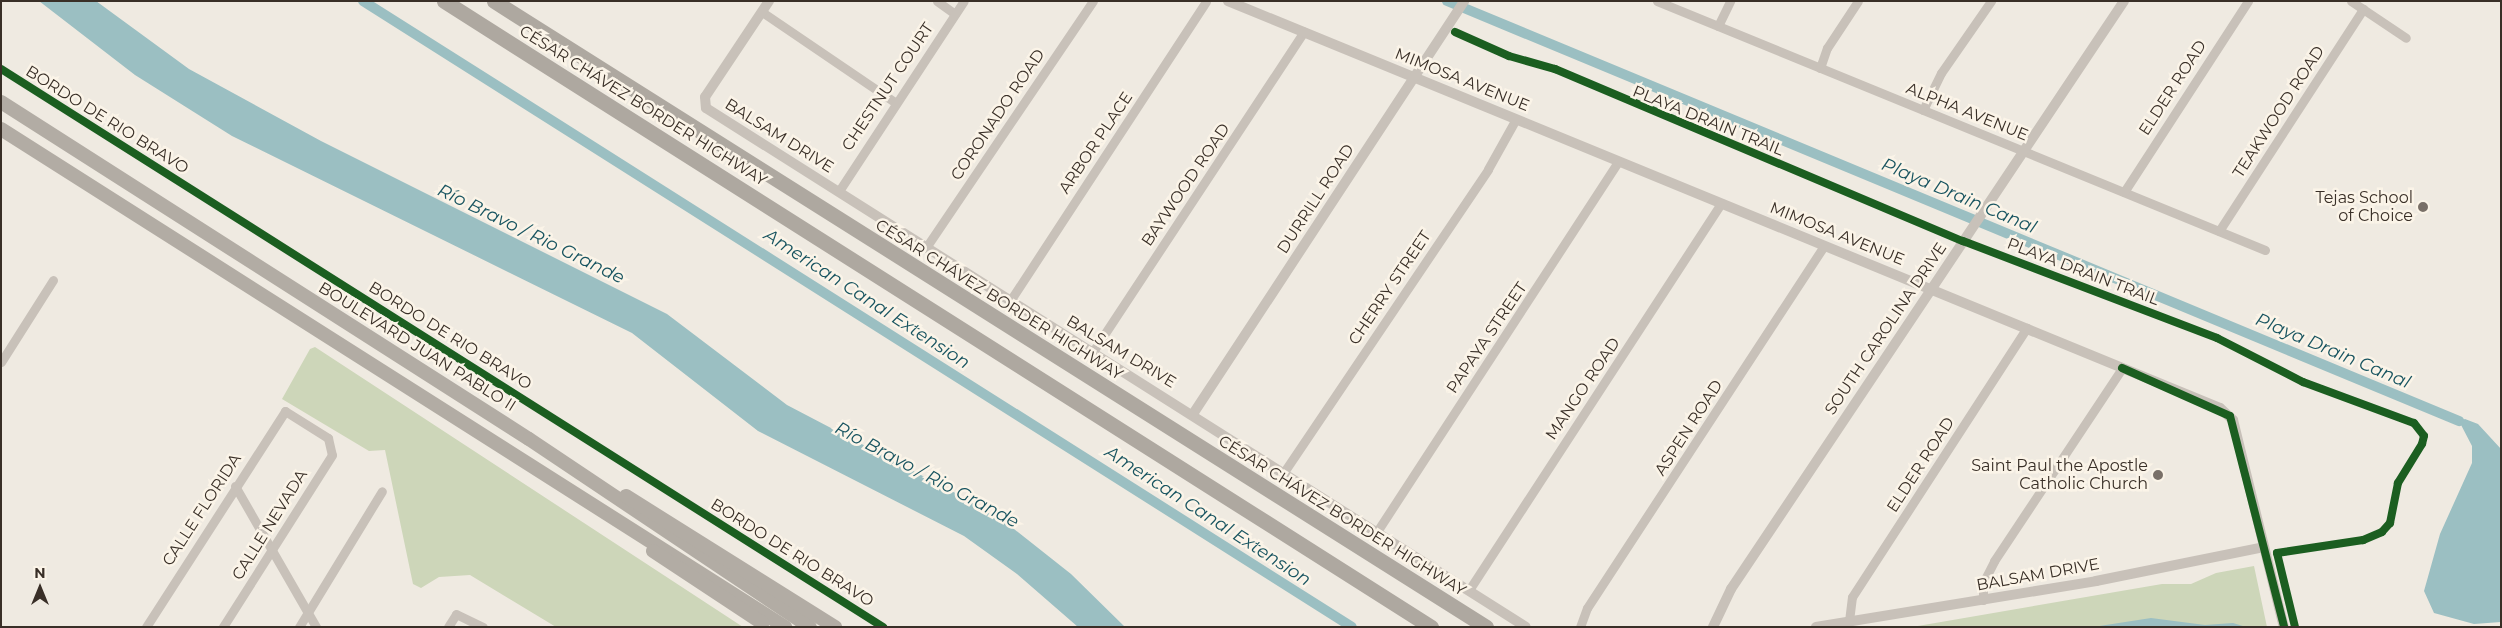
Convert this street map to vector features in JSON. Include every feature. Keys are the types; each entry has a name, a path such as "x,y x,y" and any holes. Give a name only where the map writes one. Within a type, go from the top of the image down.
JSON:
{"highway":[{"name":"CÉSAR CHÁVEZ BORDER HIGHWAY","path":"444,1 1431,627"},
{"name":"CÉSAR CHÁVEZ BORDER HIGHWAY","path":"494,1 1486,627"},
{"name":"BOULEVARD JUAN PABLO II","path":"1,102 590,480 810,627"},
{"path":"1,129 786,627"},
{"path":"590,480 644,503 835,627"},
{"path":"591,503 670,565 768,627"}],"street":[{"path":"769,1 762,12 896,103"},
{"path":"937,1 955,14"},
{"name":"CHESTNUT COURT","path":"839,191 964,1"},
{"name":"CORONADO ROAD","path":"927,246 1093,1"},
{"name":"ARBOR PLACE","path":"1010,301 1206,1"},
{"name":"MIMOSA AVENUE","path":"1228,1 2027,328 2230,416 2284,627"},
{"name":"DURRILL ROAD","path":"1193,414 1464,1"},
{"name":"ALPHA AVENUE","path":"1657,1 2265,250"},
{"path":"1718,26 1730,1"},
{"path":"1820,68 1827,48 1858,1"},
{"path":"1923,110 1941,73 1991,1"},
{"name":"SOUTH CAROLINA DRIVE","path":"1713,627 1731,589 1929,288 2024,151 2124,1"},
{"name":"ELDER ROAD","path":"2124,192 2248,1"},
{"path":"2351,1 2406,38"},
{"name":"TEAKWOOD ROAD","path":"2220,231 2363,9"},
{"name":"BALSAM DRIVE","path":"762,12 704,102 711,112 927,246 1092,353 1378,530 1526,627"},
{"name":"BAYWOOD ROAD","path":"1092,353 1304,32"},
{"name":"CHERRY STREET","path":"1284,472 1488,169 1516,119"},
{"name":"PAPAYA STREET","path":"1378,530 1618,162"},
{"name":"MANGO ROAD","path":"1469,590 1721,204"},
{"name":"ASPEN ROAD","path":"1580,627 1587,608 1824,246"},
{"path":"2,360 53,280"},
{"name":"ELDER ROAD","path":"1849,621 1852,597 2027,328"},
{"path":"1983,600 1983,583 1994,561 2122,368"},
{"name":"CALLE FLORIDA","path":"146,627 284,411 328,438"},
{"name":"CALLE NEVADA","path":"223,627 332,455 328,438"},
{"path":"235,486 316,627"},
{"path":"299,627 382,491"},
{"name":"BALSAM DRIVE","path":"1816,627 1983,600 2264,547"},
{"path":"448,627 450,617 459,614 484,627"}],"green space":[{"path":"315,347 743,627 556,627 470,575 439,577 421,588 413,584 385,450 369,451 282,399 310,349"},
{"path":"2254,566 2267,627 1912,627 2162,584 2191,584 2216,573"}],"water":[{"path":"39,1 96,1 189,69 321,141 667,314 787,405 961,496 1014,529 1071,574 1125,627 1078,627 1017,574 964,536 758,431 632,333 232,136 135,75"},
{"path":"2465,419 2478,424 2501,449 2501,622 2474,624 2434,613 2424,591 2440,534 2472,463 2472,446 2459,421"},
{"path":"2151,618 2205,625 2233,623 2246,627 2093,627"}],"waterway":[{"name":"American Canal Extension","path":"363,1 1352,627"},
{"name":"Playa Drain Canal","path":"1447,1 2459,421"}],"cycle path":[{"name":"PLAYA DRAIN TRAIL","path":"1455,32 1509,56 1555,69 1963,241 2217,338 2303,382 2414,423 2424,436 2422,444 2398,483 2390,523 2382,532 2363,540 2277,553 2295,627"},
{"name":"BORDO DE RIO BRAVO","path":"1,69 883,627"},
{"path":"2122,368 2230,416 2284,627"}],"place":[{"name":"Tejas School of Choice","path":"2423,207"},
{"name":"Saint Paul the Apostle Catholic Church","path":"2158,475"}],"water label":[{"name":"Río Bravo / Rio Grande","path":"531,234"},
{"name":"Río Bravo / Rio Grande","path":"927,475"}]}
